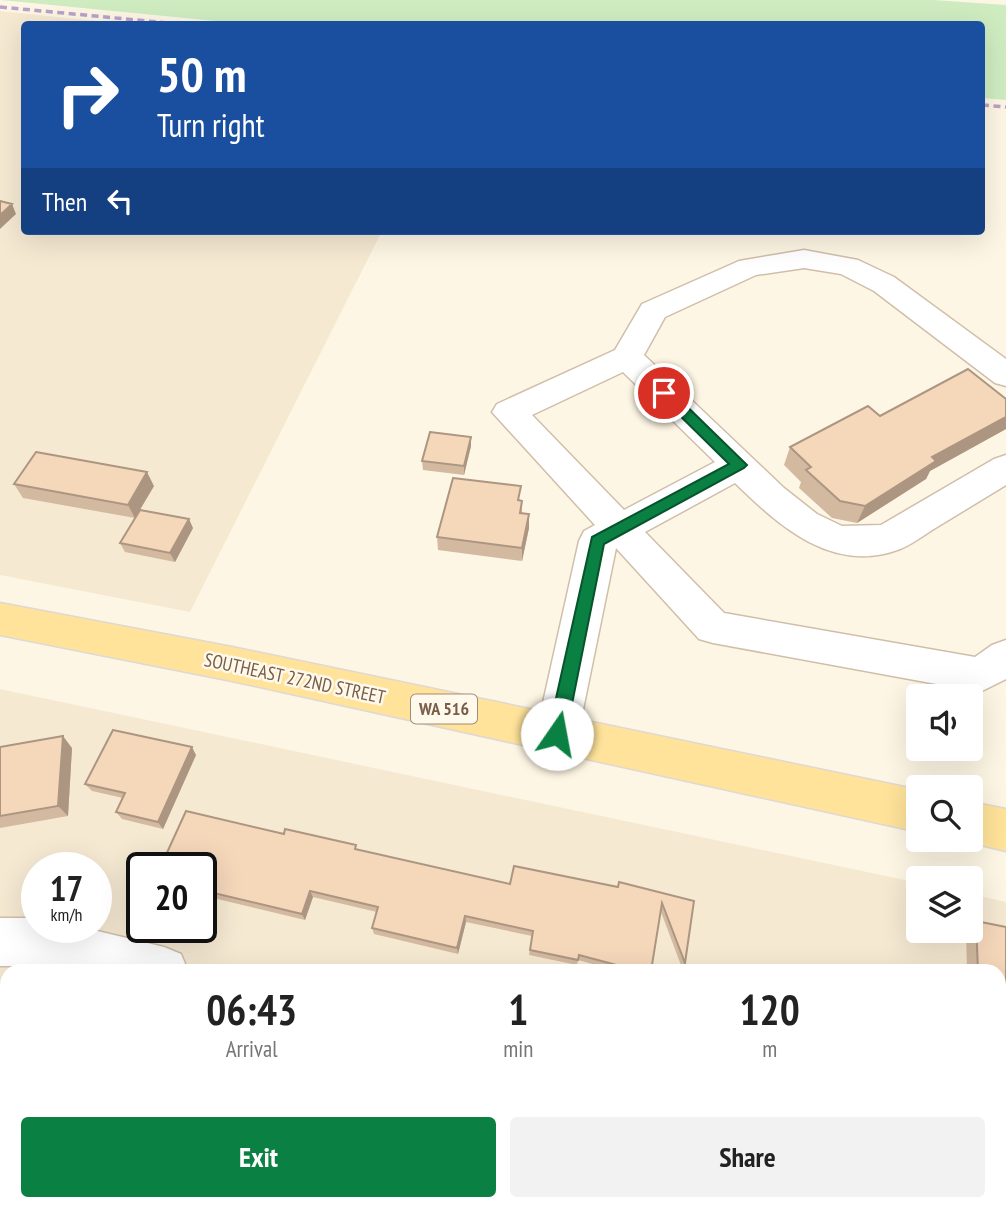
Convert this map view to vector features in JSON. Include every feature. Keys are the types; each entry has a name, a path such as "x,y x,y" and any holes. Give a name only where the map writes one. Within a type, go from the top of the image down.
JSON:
{"main road":[{"name":"SOUTHEAST 272ND STREET","path":"0,619 232,664 906,808"},
{"path":"983,825 1006,830"}],"street":[{"path":"1006,375 884,284 848,266 804,259 749,267 653,311 627,357 509,412 618,530 713,627 979,675 1006,657"},
{"path":"627,357 799,523 825,536 849,542 872,542 889,538 1006,468"},
{"path":"557,734 597,541 739,465"},
{"path":"0,942 47,942 136,964"}],"shaded area":[{"path":"0,11 97,21 21,21 21,235 380,235 190,612 0,575"},
{"path":"0,689 906,880 906,943 983,943 983,897 1006,902 1006,964 0,964"}],"green space":[{"path":"1,0 934,0 1006,5 1006,100 985,98 985,21 215,21"}],"building":[{"path":"0,201 12,204 0,215"},
{"path":"968,369 1006,399 1006,417 932,457 936,461 865,506 840,501 806,470 811,467 790,447 868,406 880,416"},
{"path":"430,432 471,437 464,466 422,461"},
{"path":"36,452 147,472 128,505 14,484"},
{"path":"453,478 521,486 518,500 522,501 520,513 529,514 522,548 437,537"},
{"path":"140,510 189,519 170,553 120,543"},
{"path":"113,730 192,747 158,822 116,812 125,793 85,784"},
{"path":"63,736 58,806 0,816 0,747"},
{"path":"186,811 284,834 285,829 356,845 355,849 510,884 514,866 618,887 619,882 694,901 685,963 662,903 652,964 613,964 579,955 578,960 530,950 533,931 465,916 457,948 372,928 378,907 310,891 302,914 217,894 217,852 167,852"},
{"path":"983,922 1006,927 1006,964 978,964 977,943 983,943"}],"railway":[{"path":"0,7 147,21"},
{"path":"985,105 1006,107"}],"route":[{"path":"557,734 597,541 739,465 664,393"}]}
